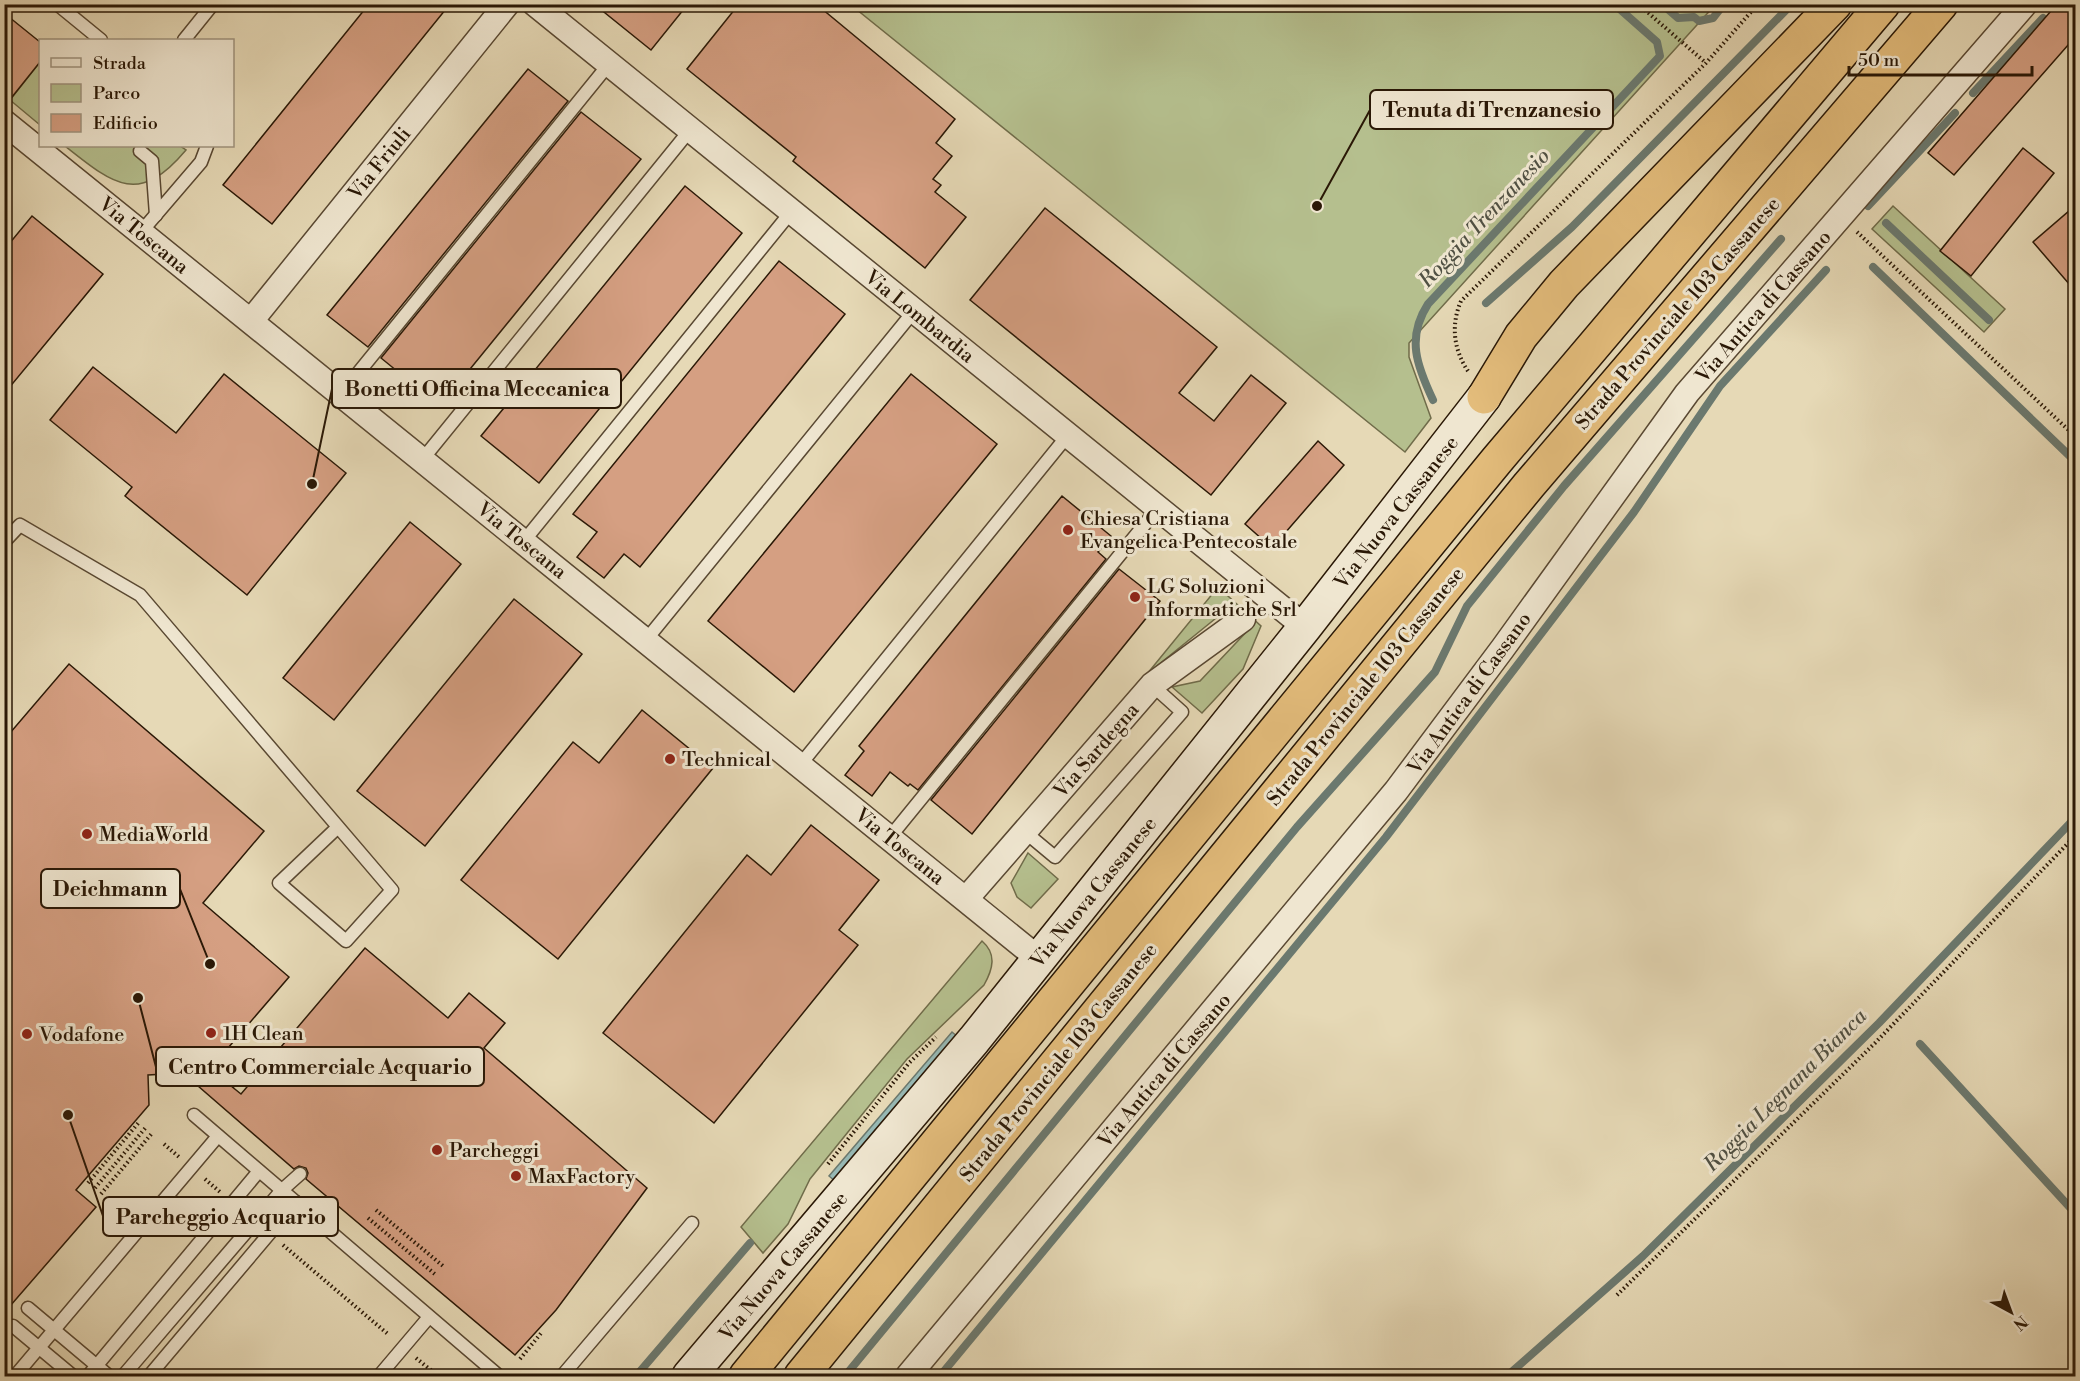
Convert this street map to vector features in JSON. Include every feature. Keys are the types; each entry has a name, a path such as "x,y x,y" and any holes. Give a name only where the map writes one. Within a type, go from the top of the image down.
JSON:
{"highway":[{"path":"1484,397 1521,336 1564,284 1834,4"},
{"name":"Strada Provinciale 103 Cassanese","path":"746,1377 1497,460 1883,4"},
{"name":"Strada Provinciale 103 Cassanese","path":"808,1369 1529,485 1941,4"}],"street":[{"name":"Via Friuli","path":"251,321 507,4"},
{"name":"Via Lombardia","path":"535,4 1305,627"},
{"name":"Via Antica di Cassano","path":"908,1377 1396,791 1503,648 1687,393 2025,4"},
{"name":"Via Toscana","path":"4,122 39,147"},
{"name":"Via Toscana","path":"40,147 149,224 251,321 1039,959"},
{"name":"Via Nuova Cassanese","path":"689,1377 1039,959 1305,627 1484,397"},
{"name":"Via Sardegna","path":"966,899 1152,685 1243,619"}],"lane":[{"path":"57,4 100,39"},
{"path":"185,39 213,4"},
{"path":"341,394 609,64"},
{"path":"422,460 690,130"},
{"path":"149,224 201,162 207,147"},
{"path":"140,151 152,161 149,224"},
{"path":"524,541 791,212"},
{"path":"646,640 914,311"},
{"path":"800,765 1068,435"},
{"path":"890,837 1158,508"},
{"path":"4,542 20,525 140,596 338,827 392,890 346,941 279,882 338,827"},
{"path":"1025,832 1055,857 1182,712 1152,685"},
{"path":"194,1115 499,1377"},
{"path":"15,1377 218,1136"},
{"path":"88,1377 259,1171"},
{"path":"123,1377 282,1190 300,1174"},
{"path":"149,1377 296,1202"},
{"path":"562,1377 692,1223"},
{"path":"28,1308 109,1377"},
{"path":"379,1377 429,1317"},
{"path":"13,1326 73,1377"}],"path":[{"path":"1638,4 1706,63"},
{"path":"1484,397 1458,349 1454,329 1461,301 1706,63 1758,4"},
{"path":"1840,216 2076,437"},
{"path":"1617,1295 1875,1043 2076,835"},
{"path":"232,1087 250,1065"},
{"path":"88,1183 140,1121"},
{"path":"95,1188 147,1126"},
{"path":"101,1194 153,1132"},
{"path":"164,1144 232,1202"},
{"path":"376,1210 443,1266"},
{"path":"368,1218 436,1275"},
{"path":"270,1234 438,1377"},
{"path":"520,1359 542,1332"}],"green space":[{"path":"851,5 1715,5 1409,343 1409,357 1431,418 1405,452"},
{"path":"39,63 39,124 10,100"},
{"path":"66,147 182,147 186,150 169,168 140,184 126,184 98,171"},
{"path":"1893,206 2005,309 1984,332 1872,229"},
{"path":"1218,587 1261,626 1243,669 1202,713 1172,687 1200,681 1251,627 1231,606 1147,674"},
{"path":"1028,853 1058,879 1031,908 1017,897 1011,883"},
{"path":"982,941 992,956 990,973 984,985 907,1059 810,1179 788,1224 763,1253 741,1227"}],"water":[{"path":"952,1032 958,1037 836,1182 829,1176"}],"building":[{"path":"369,4 450,4 272,224 223,185"},
{"path":"594,4 688,4 651,50"},
{"path":"739,4 816,4 955,119 936,143 952,156 933,179 941,185 935,192 966,217 925,268 793,161 796,157 687,69"},
{"path":"2057,4 2076,4 2076,36 1954,175 1928,153"},
{"path":"4,13 39,41 39,63 4,107"},
{"path":"528,69 568,101 368,347 327,315"},
{"path":"581,112 641,159 440,406 381,358"},
{"path":"2023,148 2054,173 1971,276 1940,251"},
{"path":"685,186 742,233 539,483 481,436"},
{"path":"2076,205 2076,292 2033,242"},
{"path":"1045,208 1217,347 1179,393 1214,421 1251,375 1286,403 1211,495 970,300"},
{"path":"32,216 103,274 4,394 4,250"},
{"path":"779,261 845,314 640,567 624,554 604,578 577,557 597,532 573,514"},
{"path":"93,367 176,433 224,374 346,473 247,595 125,496 132,487 50,420"},
{"path":"911,374 997,444 794,692 708,621"},
{"path":"1318,441 1344,465 1272,548 1245,524"},
{"path":"1062,496 1111,536 1098,552 1106,559 918,790 910,784 908,786 890,772 872,796 845,775 864,751 859,746"},
{"path":"410,522 461,564 334,720 283,678"},
{"path":"1119,569 1160,601 972,834 931,800"},
{"path":"514,599 582,654 425,846 357,791"},
{"path":"69,664 264,831 203,903 289,977 210,1069 241,1094 365,948 448,1018 469,993 505,1023 484,1048 647,1188 556,1310 515,1355 306,1179 308,1173 306,1168 299,1166 294,1169 183,1073 148,1075 149,1105 76,1190 96,1207 4,1313 4,740"},
{"path":"642,710 713,768 558,959 461,880 573,742 599,763"},
{"path":"811,825 879,880 839,930 858,945 714,1123 603,1033 747,855 771,875"}],"waterway":[{"name":"Roggia Trenzanesio","path":"1433,400 1422,375 1416,352 1417,329 1428,304 1660,56 1657,42 1614,4"},
{"path":"1662,4 1678,18 1694,17 1699,21 1713,18 1724,4"},
{"path":"1486,303 1572,227 1792,4"},
{"path":"1973,93 2043,18"},
{"path":"1868,206 1955,113"},
{"path":"1886,223 1989,320"},
{"path":"845,1376 1297,827 1435,672 1467,606 1564,486 1781,239"},
{"name":"Roggia Legnana Bianca","path":"1873,267 2076,462"},
{"path":"940,1376 1386,837 1634,512 1720,386 1826,270"},
{"name":"Roggia Legnana Bianca","path":"1507,1376 1643,1256 1879,1023 2076,817"},
{"path":"1920,1044 2076,1214"},
{"name":"Roggia Trenzanesio","path":"636,1376 750,1243"}],"place":[{"name":"Tenuta di Trenzanesio","path":"1317,206"},
{"name":"Bonetti Officina Meccanica","path":"312,484"},
{"name":"Chiesa Cristiana Evangelica Pentecostale","path":"1068,530"},
{"name":"LG Soluzioni Informatiche Srl","path":"1135,597"},
{"name":"Technical","path":"670,759"},
{"name":"MediaWorld","path":"87,834"},
{"name":"Deichmann","path":"210,964"},
{"name":"Centro Commerciale Acquario","path":"138,998"},
{"name":"1H Clean","path":"211,1033"},
{"name":"Vodafone","path":"27,1034"},
{"name":"Parcheggio Acquario","path":"68,1115"},
{"name":"Parcheggi","path":"437,1150"},
{"name":"MaxFactory","path":"516,1176"}]}
